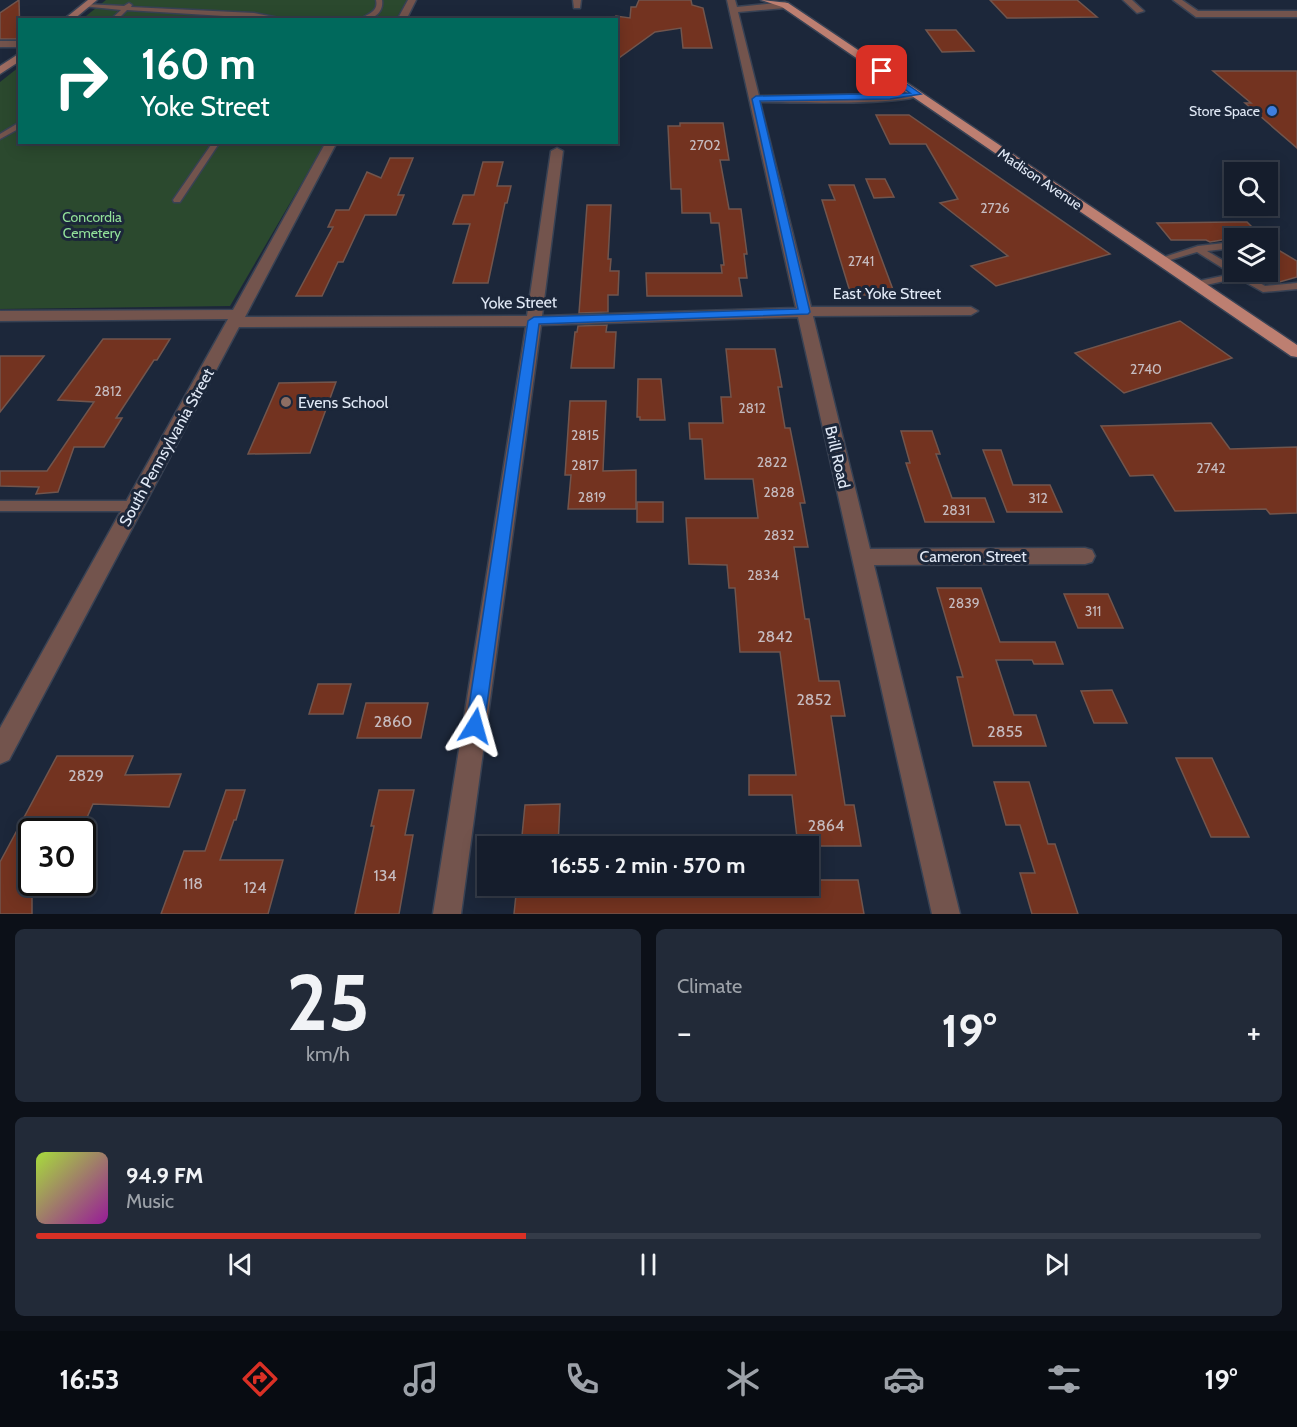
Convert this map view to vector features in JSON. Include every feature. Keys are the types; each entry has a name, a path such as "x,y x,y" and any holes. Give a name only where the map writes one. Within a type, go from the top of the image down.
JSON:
{"main road":[{"name":"Madison Avenue","path":"765,0 785,2 1297,352"},
{"path":"70,18 89,3"},
{"path":"0,70 18,57"}],"street":[{"path":"402,18 412,0"},
{"path":"1127,0 1140,11"},
{"path":"1177,0 1196,14 1297,14"},
{"path":"732,5 785,2"},
{"path":"1283,4 1297,14"},
{"name":"Brill Road","path":"732,5 756,99 946,914"},
{"path":"1234,5 1247,14"},
{"path":"0,44 18,44"},
{"path":"756,99 890,97 917,94"},
{"name":"South Pennsylvania Street","path":"0,752 332,144"},
{"path":"447,914 557,151"},
{"name":"East Yoke Street","path":"804,312 971,311"},
{"name":"Yoke Street","path":"0,316 534,321 804,312"},
{"name":"Cameron Street","path":"862,557 1085,556"}],"lane":[{"path":"367,18 376,14 380,4 379,0"},
{"path":"115,18 126,6 138,1"},
{"path":"89,3 273,18"},
{"path":"0,137 18,125"},
{"path":"177,200 216,144"},
{"path":"1160,260 1198,249 1224,246"},
{"path":"1198,249 1224,265"},
{"path":"1197,284 1224,278"},
{"path":"1251,282 1263,289 1297,286"},
{"path":"0,506 134,506"}],"green space":[{"path":"106,0 407,0 397,18 84,18"},
{"name":"Concordia Cemetery","path":"18,68 18,144 324,144 230,306 0,309 0,82"}],"building":[{"path":"19,0 18,39 0,39 0,13"},
{"path":"639,0 691,0 692,5 703,8 712,48 683,48 681,28 655,32 618,59 618,18 616,16 630,18 631,7 636,7"},
{"path":"990,0 1077,0 1097,17 1007,18"},
{"path":"926,30 956,30 974,51 942,52"},
{"name":"Store Space","path":"1213,71 1297,71 1297,148 1245,103 1251,103"},
{"path":"876,115 909,115 1110,254 996,286 971,266 1008,256 940,203 958,199 926,144 890,144"},
{"path":"680,123 723,123 729,160 720,160 729,209 741,209 747,254 744,254 747,278 739,278 742,296 647,296 646,273 722,273 721,265 724,265 719,223 711,223 710,213 682,213 681,189 671,189 668,126 680,126"},
{"path":"390,158 413,158 398,195 404,195 396,215 365,215 343,262 338,262 322,296 296,296 333,227 328,227 336,210 349,210 367,172 381,178"},
{"path":"483,162 503,162 497,186 511,186 507,203 505,203 488,283 453,283 470,224 453,224 463,195 474,195"},
{"path":"866,179 885,179 894,197 874,198"},
{"path":"829,185 854,185 895,295 851,295 822,200 835,200"},
{"path":"587,205 611,205 608,259 611,259 610,271 619,271 618,295 608,295 608,312 579,313"},
{"path":"1247,222 1253,228 1224,228 1224,240 1210,242 1171,240 1157,223"},
{"path":"1278,250 1297,261 1297,277 1276,283 1278,282"},
{"path":"1180,321 1232,358 1124,393 1075,353"},
{"path":"607,325 606,332 616,332 614,368 571,368 575,332 578,326"},
{"path":"103,339 170,339 116,418 122,418 104,447 74,447 58,492 36,494 39,487 0,486 0,471 47,471 94,402 58,400"},
{"path":"726,349 775,349 782,387 778,387 785,428 790,428 805,503 800,503 808,547 794,547 805,619 809,619 819,681 839,681 845,716 831,716 845,805 854,805 861,846 819,846 819,836 797,836 792,795 749,795 749,775 796,775 780,652 740,652 735,588 729,588 727,565 689,564 686,518 758,518 753,479 705,479 702,439 690,439 689,423 723,423 721,397 731,397"},
{"path":"0,356 44,356 0,412"},
{"path":"638,379 661,379 665,420 640,420 640,417 637,417"},
{"path":"336,382 310,453 248,454 279,383"},
{"path":"570,401 606,401 603,471 636,470 636,509 568,509 571,475 565,475"},
{"path":"1211,423 1230,449 1297,447 1297,513 1270,514 1266,509 1175,511 1153,475 1130,476 1101,426"},
{"path":"901,431 932,431 940,454 936,454 952,498 985,498 994,522 925,522 906,463 910,463"},
{"path":"983,450 1001,450 1013,485 1050,485 1062,512 1007,512"},
{"path":"637,502 663,502 663,522 637,522"},
{"path":"937,588 981,588 1000,642 1055,642 1063,664 1034,664 1032,660 996,660 1014,715 1036,715 1046,746 973,746 957,677 963,677"},
{"path":"1064,594 1108,594 1123,628 1078,628"},
{"path":"318,684 351,684 343,714 309,714"},
{"path":"1112,690 1127,723 1094,723 1081,691"},
{"path":"366,703 428,703 421,738 357,738"},
{"path":"57,756 133,756 125,775 181,774 169,807 93,804 87,818 24,818"},
{"path":"1176,758 1212,758 1249,837 1211,837"},
{"path":"994,782 1029,782 1048,844 1055,844 1078,914 1032,914 1020,873 1035,873 1020,825 1006,825"},
{"path":"226,790 245,790 220,860 283,860 268,914 161,914 184,851 205,851"},
{"path":"379,790 414,790 405,835 413,835 399,914 355,914 374,826 371,826"},
{"path":"560,804 558,836 522,836 525,805"},
{"path":"18,829 18,896 32,896 32,914 0,914 0,862"},
{"path":"819,880 858,880 864,914 514,914 516,896 819,896"}],"place":[{"name":"Store Space","path":"1272,111"},
{"name":"Evens School","path":"286,402"}],"route":[{"path":"475,726 534,321 804,312 756,99 890,97 917,94 882,71"}]}
